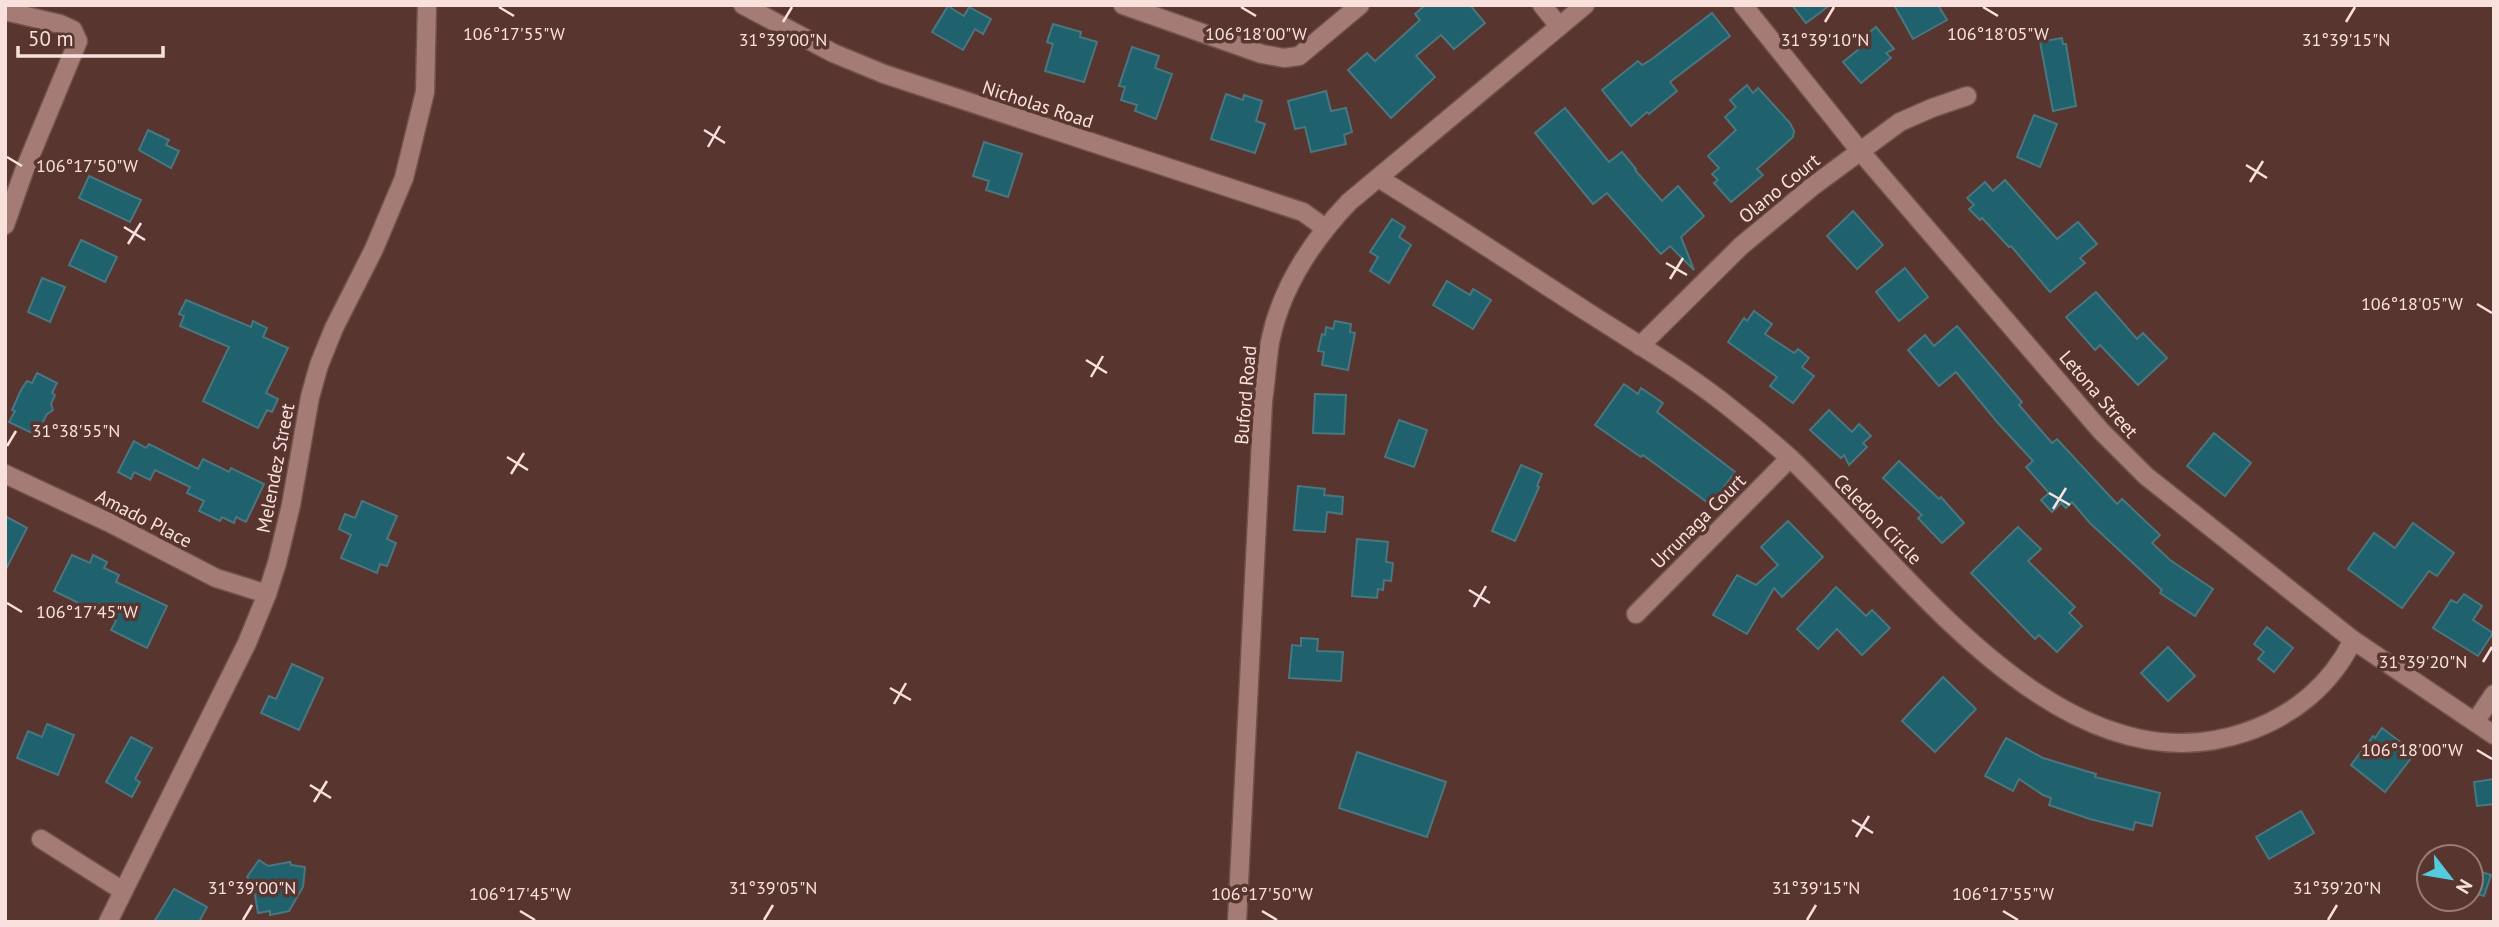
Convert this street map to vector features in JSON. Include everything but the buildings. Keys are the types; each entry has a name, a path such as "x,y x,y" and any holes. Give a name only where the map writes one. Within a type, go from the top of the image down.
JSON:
{"street":[{"name":"Melendez Street","path":"108,922 247,643 267,594 291,505 310,397 319,365 404,178 425,92 427,5"},
{"name":"Nicholas Road","path":"743,5 833,53 884,75 1303,212 1325,228"},
{"path":"1123,5 1262,54 1284,58 1299,56 1360,5"},
{"path":"1542,5 1559,26"},
{"name":"Buford Road","path":"1237,922 1263,401 1270,341 1280,308 1309,250 1349,202 1380,179 1585,5"},
{"name":"Letona Street","path":"1743,5 1860,151 2101,431 2146,477 2353,640 2494,735"},
{"path":"5,11 60,24 73,30 78,41 24,171 5,225"},
{"name":"Olano Court","path":"1640,346 1741,246 1860,151 1900,122 1967,96"},
{"name":"Celedon Circle","path":"1380,179 1640,346 1731,409 1790,458 1885,558 1980,650 2038,695 2069,712 2125,735 2171,743 2210,742 2269,724 2286,714 2339,667 2353,640"},
{"name":"Urrunaga Court","path":"1636,614 1790,458"},
{"name":"Amado Place","path":"5,474 110,523 216,578 267,594"},
{"path":"2475,722 2494,694"},
{"path":"41,839 123,891"}]}
